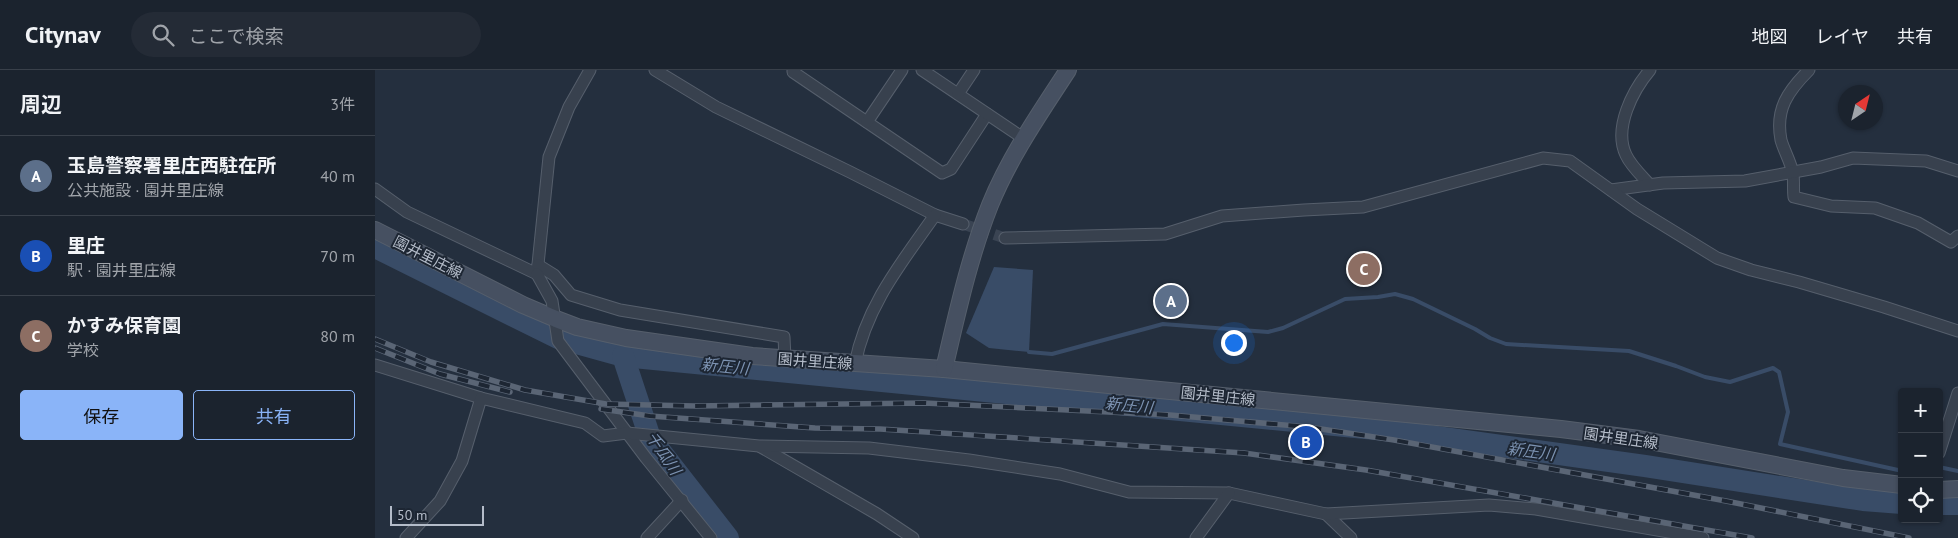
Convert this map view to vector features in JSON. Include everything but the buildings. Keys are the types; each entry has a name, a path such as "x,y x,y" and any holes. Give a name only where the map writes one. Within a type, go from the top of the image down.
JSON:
{"main road":[{"path":"944,369 975,247 991,203 1023,138 1068,70"},
{"name":"園井里庄線","path":"375,230 556,319 577,327 626,338 785,359 944,369 1561,429 1639,439 1843,478 1898,485"},
{"path":"1943,490 1958,489"}],"street":[{"path":"590,70 569,107 549,157 538,270 552,301 559,341 627,433 711,538"},
{"path":"655,70 716,107 935,215 963,224"},
{"path":"793,70 793,72 942,173 951,169 987,114"},
{"path":"867,122 902,70"},
{"path":"922,70 1023,138"},
{"path":"958,94 974,70"},
{"path":"1650,70 1642,80 1626,111 1622,130 1625,154 1650,185"},
{"path":"1809,70 1796,83 1785,99 1780,120 1781,140 1793,172 1794,197 1831,206 1875,208 1918,223 1951,242 1958,236"},
{"path":"1005,238 1165,234 1222,216 1363,207 1543,158 1570,161 1637,209 1717,258 1751,270 1884,307 1958,331"},
{"path":"1611,190 1650,185 1745,181 1821,167 1853,158 1925,161 1958,171"},
{"path":"375,189 407,212 553,275 571,295 620,310 784,336 785,359"},
{"path":"855,364 859,344 875,304 889,280 935,215"},
{"path":"375,365 481,398 585,423 603,436 627,433 759,446 869,448 969,460 1060,474 1129,492 1229,493 1325,514 1489,505 1536,509 1703,538"},
{"path":"1943,440 1958,393"},
{"path":"406,538 440,501 462,461 481,398"},
{"path":"759,446 877,514 913,538"},
{"path":"1196,538 1229,493"},
{"path":"647,538 682,500"},
{"path":"1325,514 1351,538"}],"water":[{"path":"994,267 1033,270 1029,352 989,348 966,333"}],"waterway":[{"name":"新圧川","path":"375,247 558,338 623,356 1386,430 1645,466 1863,500 1898,503"},
{"path":"1029,352 1052,354 1163,324 1268,332 1283,328 1345,299 1395,294 1413,299 1490,338 1506,344 1629,351 1705,377 1730,382 1773,368 1779,372 1788,412 1780,444 1898,470"},
{"name":"千瓜川","path":"623,356 650,438 728,538"},
{"path":"1943,468 1958,471"},
{"name":"新圧川","path":"1943,504 1958,504"}],"tunnel":[{"path":"963,224 1005,238"}],"railway":[{"path":"375,339 431,362 525,390 606,404 695,406 924,403 1170,415 1308,427 1394,440 1726,501 1909,538"},
{"path":"375,348 440,374 510,392"},
{"path":"601,409 650,416 815,428 880,429 1244,453 1366,470 1752,538"}],"place":[{"name":"かすみ保育園","path":"1364,269"},
{"name":"玉島警察署里庄西駐在所","path":"1171,301"},
{"name":"里庄","path":"1306,442"}]}
